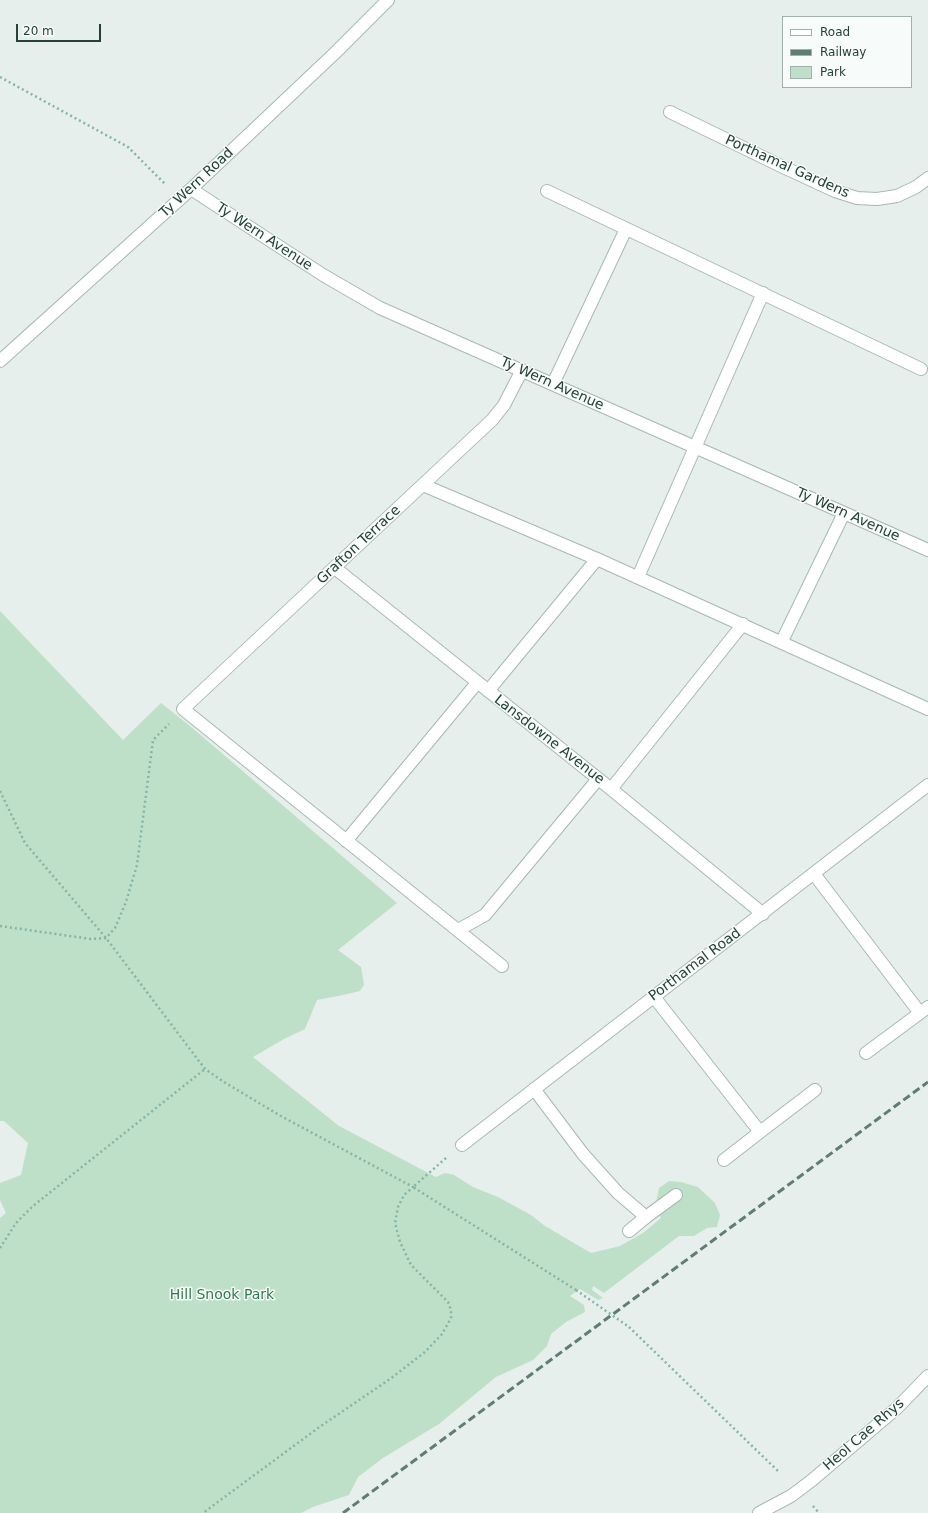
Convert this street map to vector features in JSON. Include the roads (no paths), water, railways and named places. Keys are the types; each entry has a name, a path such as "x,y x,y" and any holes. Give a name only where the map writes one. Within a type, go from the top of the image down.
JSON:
{"street":[{"name":"Ty Wern Road","path":"0,361 191,189 336,52 388,0"},
{"name":"Porthamal Gardens","path":"670,112 787,169 835,191 857,198 877,199 897,196 928,178"},
{"name":"Ty Wern Avenue","path":"191,189 323,275 380,308 928,550"},
{"path":"547,191 921,369"},
{"path":"553,384 626,229"},
{"path":"638,577 694,446 763,293"},
{"name":"Grafton Terrace","path":"346,841 183,709 492,420 504,405 522,370"},
{"path":"423,485 638,577 782,641 928,709"},
{"path":"782,641 844,513"},
{"path":"488,691 597,559"},
{"name":"Lansdowne Avenue","path":"335,568 611,789 763,914"},
{"path":"611,789 743,624"},
{"path":"477,683 346,841 502,966"},
{"path":"458,930 485,915 598,779"},
{"name":"Porthamal Road","path":"462,1145 763,914 928,785"},
{"path":"814,874 924,1010 866,1053"},
{"path":"654,997 760,1132"},
{"path":"534,1089 583,1154 618,1193 646,1218"},
{"path":"724,1160 815,1090"},
{"path":"628,1231 676,1195"},
{"name":"Heol Cae Rhys","path":"759,1513 797,1492 822,1472 897,1408 928,1376"}],"railway":[{"path":"343,1513 928,1082"}],"park label":[{"name":"Hill Snook Park","path":"222,1295"}]}
